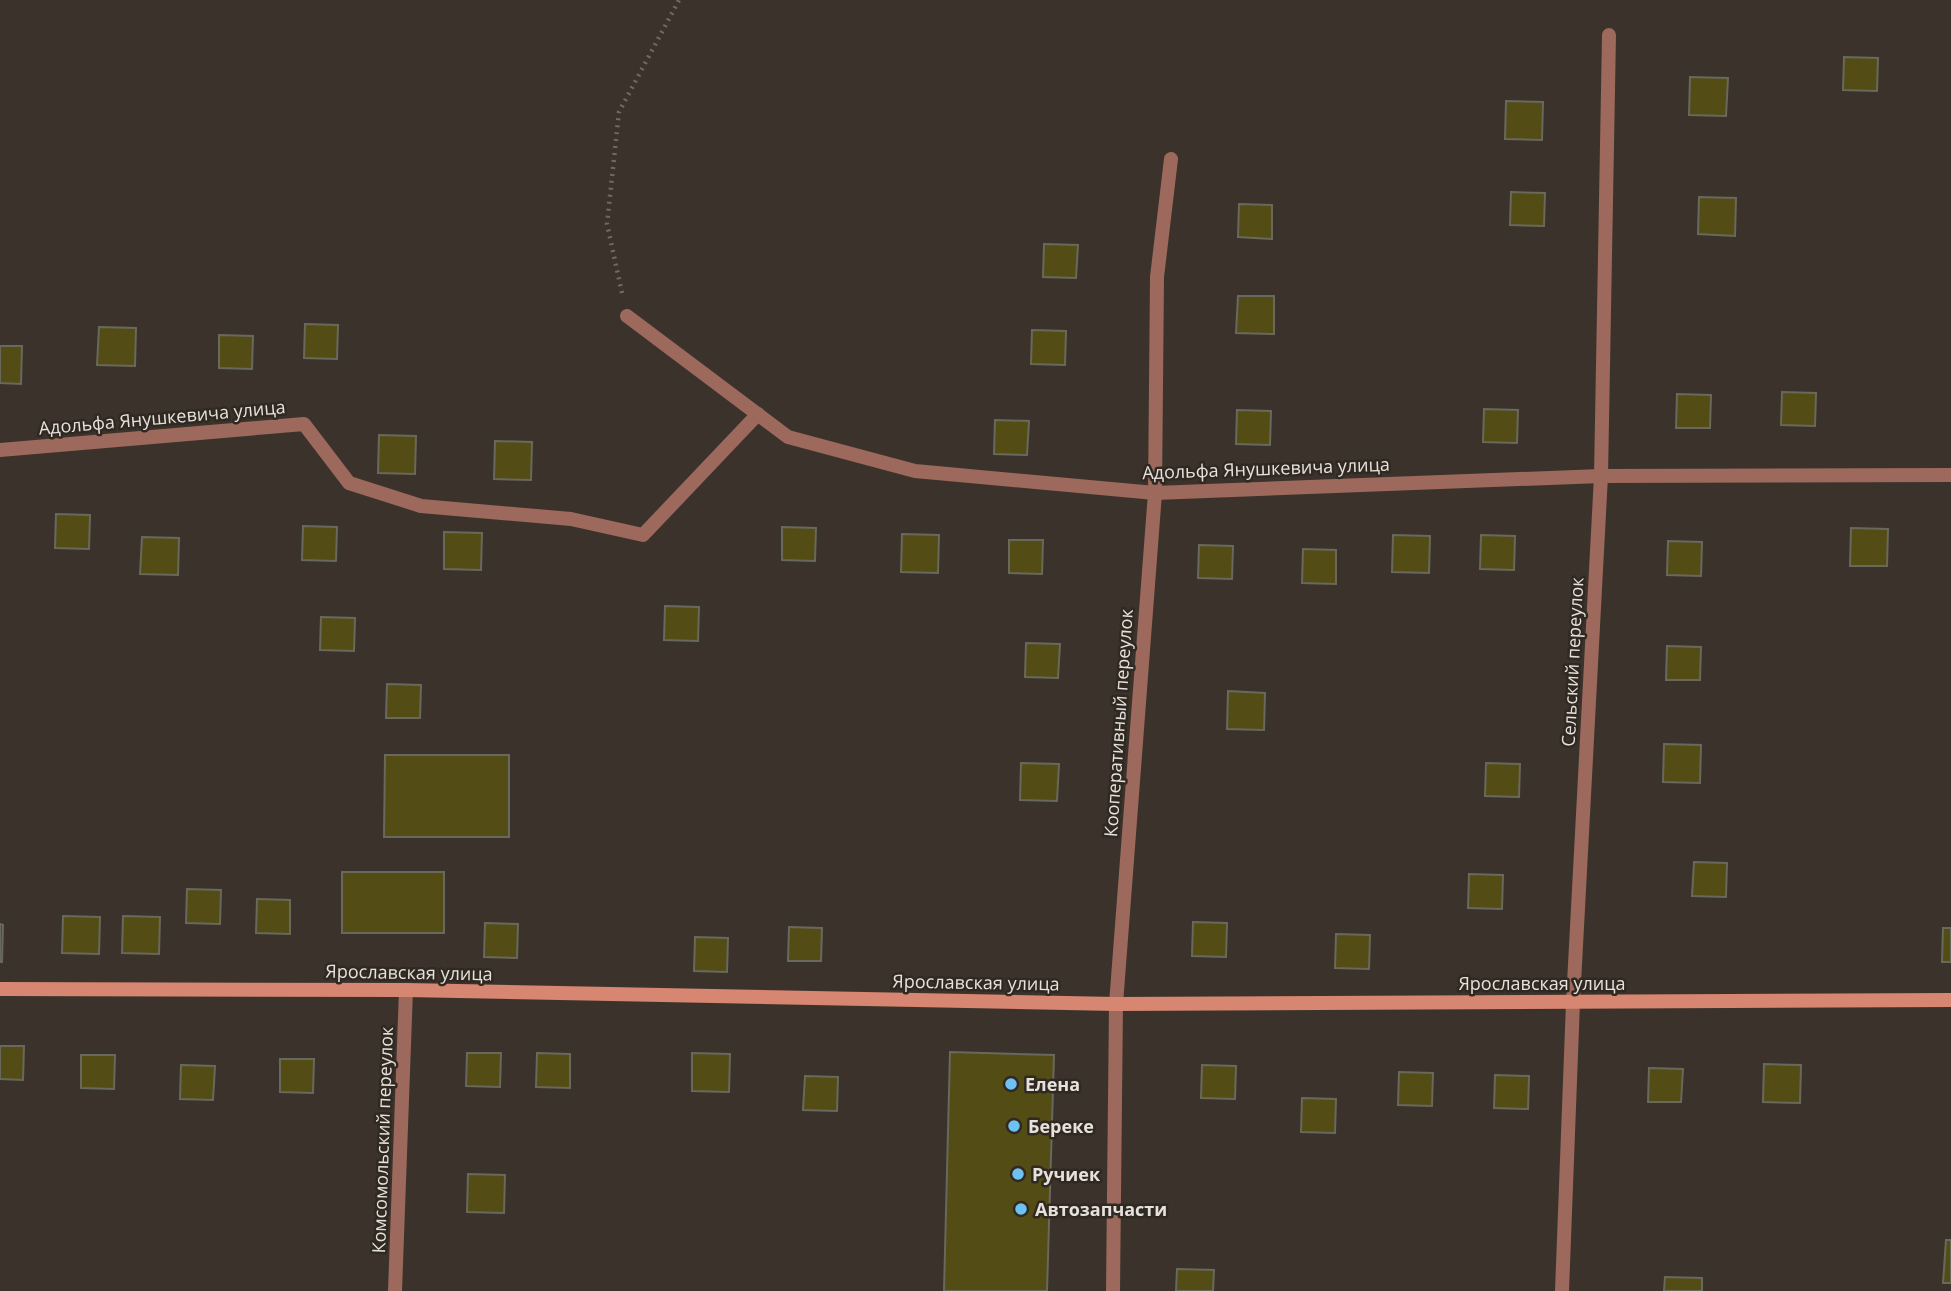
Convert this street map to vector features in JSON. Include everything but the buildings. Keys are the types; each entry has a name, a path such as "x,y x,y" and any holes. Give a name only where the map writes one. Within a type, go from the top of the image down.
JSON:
{"main road":[{"name":"Ярославская улица","path":"0,989 406,990 1116,1004 1951,1000"}],"lane":[{"name":"Сельский переулок","path":"1562,1291 1573,1002 1601,476 1609,35"},
{"name":"Кооперативный переулок","path":"1113,1291 1116,1004 1155,493 1157,277 1171,159"},
{"name":"Адольфа Янушкевича улица","path":"627,316 788,437 915,471 1155,493 1601,476 1951,475"},
{"name":"Адольфа Янушкевича улица","path":"0,450 304,424 349,483 421,506 571,519 643,535 758,414"},
{"name":"Комсомольский переулок","path":"396,1291 406,990"}],"path":[{"path":"627,316 607,224 619,111 679,0"}],"place":[{"name":"Елена","path":"1011,1084"},
{"name":"Береке","path":"1014,1126"},
{"name":"Ручиек","path":"1018,1174"},
{"name":"Автозапчасти","path":"1021,1209"}]}
